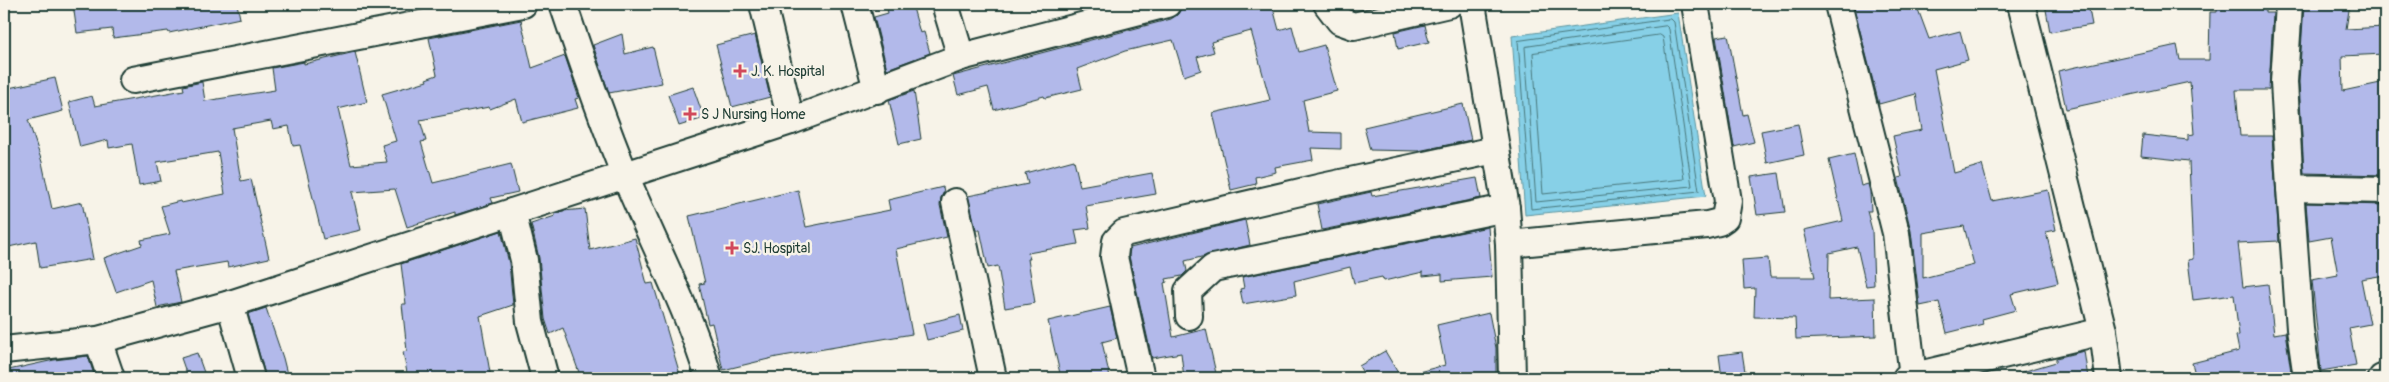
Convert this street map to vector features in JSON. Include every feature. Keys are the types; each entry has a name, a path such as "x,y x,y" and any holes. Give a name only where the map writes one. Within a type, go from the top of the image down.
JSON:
{"street":[{"path":"133,80 523,4"},
{"path":"562,4 588,79 625,175 700,346 709,378"},
{"path":"763,4 791,120"},
{"path":"855,4 877,90"},
{"path":"945,4 961,57"},
{"path":"5,344 98,340 230,304 791,120 877,90 961,57 1168,4"},
{"path":"1327,4 1340,21 1354,26 1449,4"},
{"path":"1472,4 1506,208 1509,244 1512,378"},
{"path":"1509,244 1707,224 1719,222 1725,218 1728,201 1694,4"},
{"path":"1838,4 1896,234 1909,378 2103,331"},
{"path":"2021,4 2103,331 2109,378"},
{"path":"2290,4 2284,82 2300,329 2307,378"},
{"path":"1141,378 1114,257 1116,241 1124,234 1322,187 1495,150"},
{"path":"2290,188 2385,190"},
{"path":"955,202 993,378"},
{"path":"1189,316 1188,291 1214,268 1506,208"},
{"path":"512,212 524,260 530,322 545,378"},
{"path":"230,304 252,378"},
{"path":"98,340 111,378"}],"water":[{"path":"1678,13 1706,196 1525,215 1512,36"}],"building":[{"path":"73,4 237,4 240,18 169,33 168,31 113,38 112,29 77,33"},
{"path":"886,4 912,4 920,33 924,32 930,53 887,69 874,17 888,13"},
{"path":"1206,4 1208,9 1228,4 1272,4 1279,30 1292,26 1299,52 1324,45 1337,91 1303,100 1309,132 1341,133 1341,149 1311,148 1313,160 1275,167 1276,172 1255,177 1256,184 1231,190 1213,113 1270,100 1251,31 1211,42 1214,52 1197,57 1201,70 1184,76 1173,40 1125,51 1077,69 1082,89 1045,98 1044,96 994,110 988,87 958,95 953,76 1171,19 1178,14 1182,7"},
{"path":"1853,4 1916,4 1929,39 1960,31 1968,60 1934,69 1954,173 1982,165 1992,201 2048,190 2056,230 2046,232 2058,283 2011,294 2016,310 1982,319 1983,324 1947,333 1939,302 1920,306 1911,231 1898,178 1902,177 1893,136 1922,130 1916,94 1879,104","holes":["1964,226 1974,265 1923,278 1923,233"]},
{"path":"2045,4 2088,4 2092,25 2050,32"},
{"path":"2217,4 2265,4 2265,13 2273,13 2269,90 2236,90 2240,136 2272,136 2279,241 2238,243 2243,287 2268,284 2274,334 2285,332 2292,378 2196,378 2192,363 2239,351 2236,336 2239,335 2234,295 2193,300 2188,260 2193,259 2189,161 2141,156 2143,135 2188,140 2188,135 2194,134 2190,82 2066,109 2058,71 2177,45 2180,60 2209,60 2210,12 2217,12"},
{"path":"2304,4 2350,4 2346,29 2385,27 2385,54 2342,56 2343,91 2385,82 2385,175 2304,173 2299,82"},
{"path":"521,20 532,68 565,56 579,98 575,99 578,108 522,122 516,99 490,109 489,107 420,120 426,141 421,142 433,183 511,164 518,192 491,198 493,203 455,215 455,212 407,227 395,189 352,192 361,230 323,239 300,145 293,146 289,126 273,129 271,121 232,128 241,181 251,179 269,258 228,267 227,262 174,271 181,302 157,307 151,280 116,292 104,258 142,245 141,240 170,234 161,206 225,194 218,152 157,162 161,181 139,185 132,144 109,148 108,140 80,147 69,102 92,96 95,106 184,90 183,86 202,82 205,101 275,90 272,68 304,62 304,64 355,52 367,102 338,109 351,165 387,162 382,145 396,141 382,94 427,81 426,79 437,75 429,38"},
{"path":"1425,25 1429,42 1398,49 1395,32"},
{"path":"622,34 625,54 653,47 662,83 609,93 593,45"},
{"path":"755,35 770,97 732,107 716,45"},
{"path":"1728,35 1743,115 1747,114 1754,142 1734,147 1716,37"},
{"path":"55,78 63,111 28,120 42,162 52,209 82,202 93,259 40,268 36,241 4,248 4,89"},
{"path":"693,87 704,118 679,126 668,95"},
{"path":"914,91 921,139 899,144 889,100"},
{"path":"1463,104 1471,140 1418,151 1370,150 1364,127"},
{"path":"1798,124 1804,155 1767,163 1761,131"},
{"path":"1854,154 1861,186 1868,184 1870,192 1871,211 1867,211 1872,230 1874,285 1866,286 1857,247 1829,253 1828,300 1875,298 1876,336 1796,339 1795,318 1754,317 1755,288 1744,289 1742,260 1768,258 1770,277 1815,277 1804,230 1843,221 1829,160"},
{"path":"1074,160 1080,186 1152,173 1156,194 1086,206 1090,228 1075,230 1078,244 1028,253 1035,303 1005,308 998,266 988,268 980,230 976,230 968,196 1028,184 1025,173"},
{"path":"1779,173 1785,212 1757,215 1751,177"},
{"path":"1477,178 1481,198 1322,230 1317,204 1371,192 1372,196"},
{"path":"943,187 944,192 940,205 947,237 896,249 912,334 777,357 723,370 712,323 708,324 699,284 705,283 689,216 798,190 806,227 890,210 888,200"},
{"path":"2306,203 2385,205 2385,275 2361,279 2370,324 2349,328 2356,365 2321,371 2312,280 2338,275 2331,237 2309,241"},
{"path":"585,209 590,250 635,238 647,284 653,283 681,378 581,378 563,328 550,334 545,319 539,258 531,224 555,216 555,214 563,211"},
{"path":"1245,220 1250,245 1185,261 1187,271 1182,276 1166,279 1167,282 1164,283 1173,337 1206,329 1217,378 1184,378 1181,353 1152,358 1129,256 1130,248"},
{"path":"1488,227 1492,277 1442,281 1442,274 1423,276 1423,272 1384,281 1382,277 1354,283 1350,267 1294,281 1296,295 1243,304 1240,289 1244,288 1242,277"},
{"path":"501,231 509,263 513,305 480,316 491,378 408,378 403,352 407,351 402,304 406,304 401,264"},
{"path":"1110,307 1117,338 1102,342 1110,378 1061,378 1048,321"},
{"path":"266,308 288,378 266,378 248,314"},
{"path":"1489,313 1496,348 1496,378 1415,378 1415,373 1445,365 1437,325"},
{"path":"960,315 963,331 927,340 923,324"},
{"path":"1385,351 1401,378 1366,378 1359,366"},
{"path":"2084,351 2088,378 2016,378 2015,374 2056,362 2056,358"},
{"path":"1742,352 1746,378 1722,378 1719,355"},
{"path":"197,353 206,378 188,378 181,358"},
{"path":"88,356 95,378 4,378 4,371 54,360"}],"place":[{"name":"J. K. Hospital","path":"740,71"},
{"name":"S J Nursing Home","path":"690,114"},
{"name":"SJ. Hospital","path":"732,248"}]}
